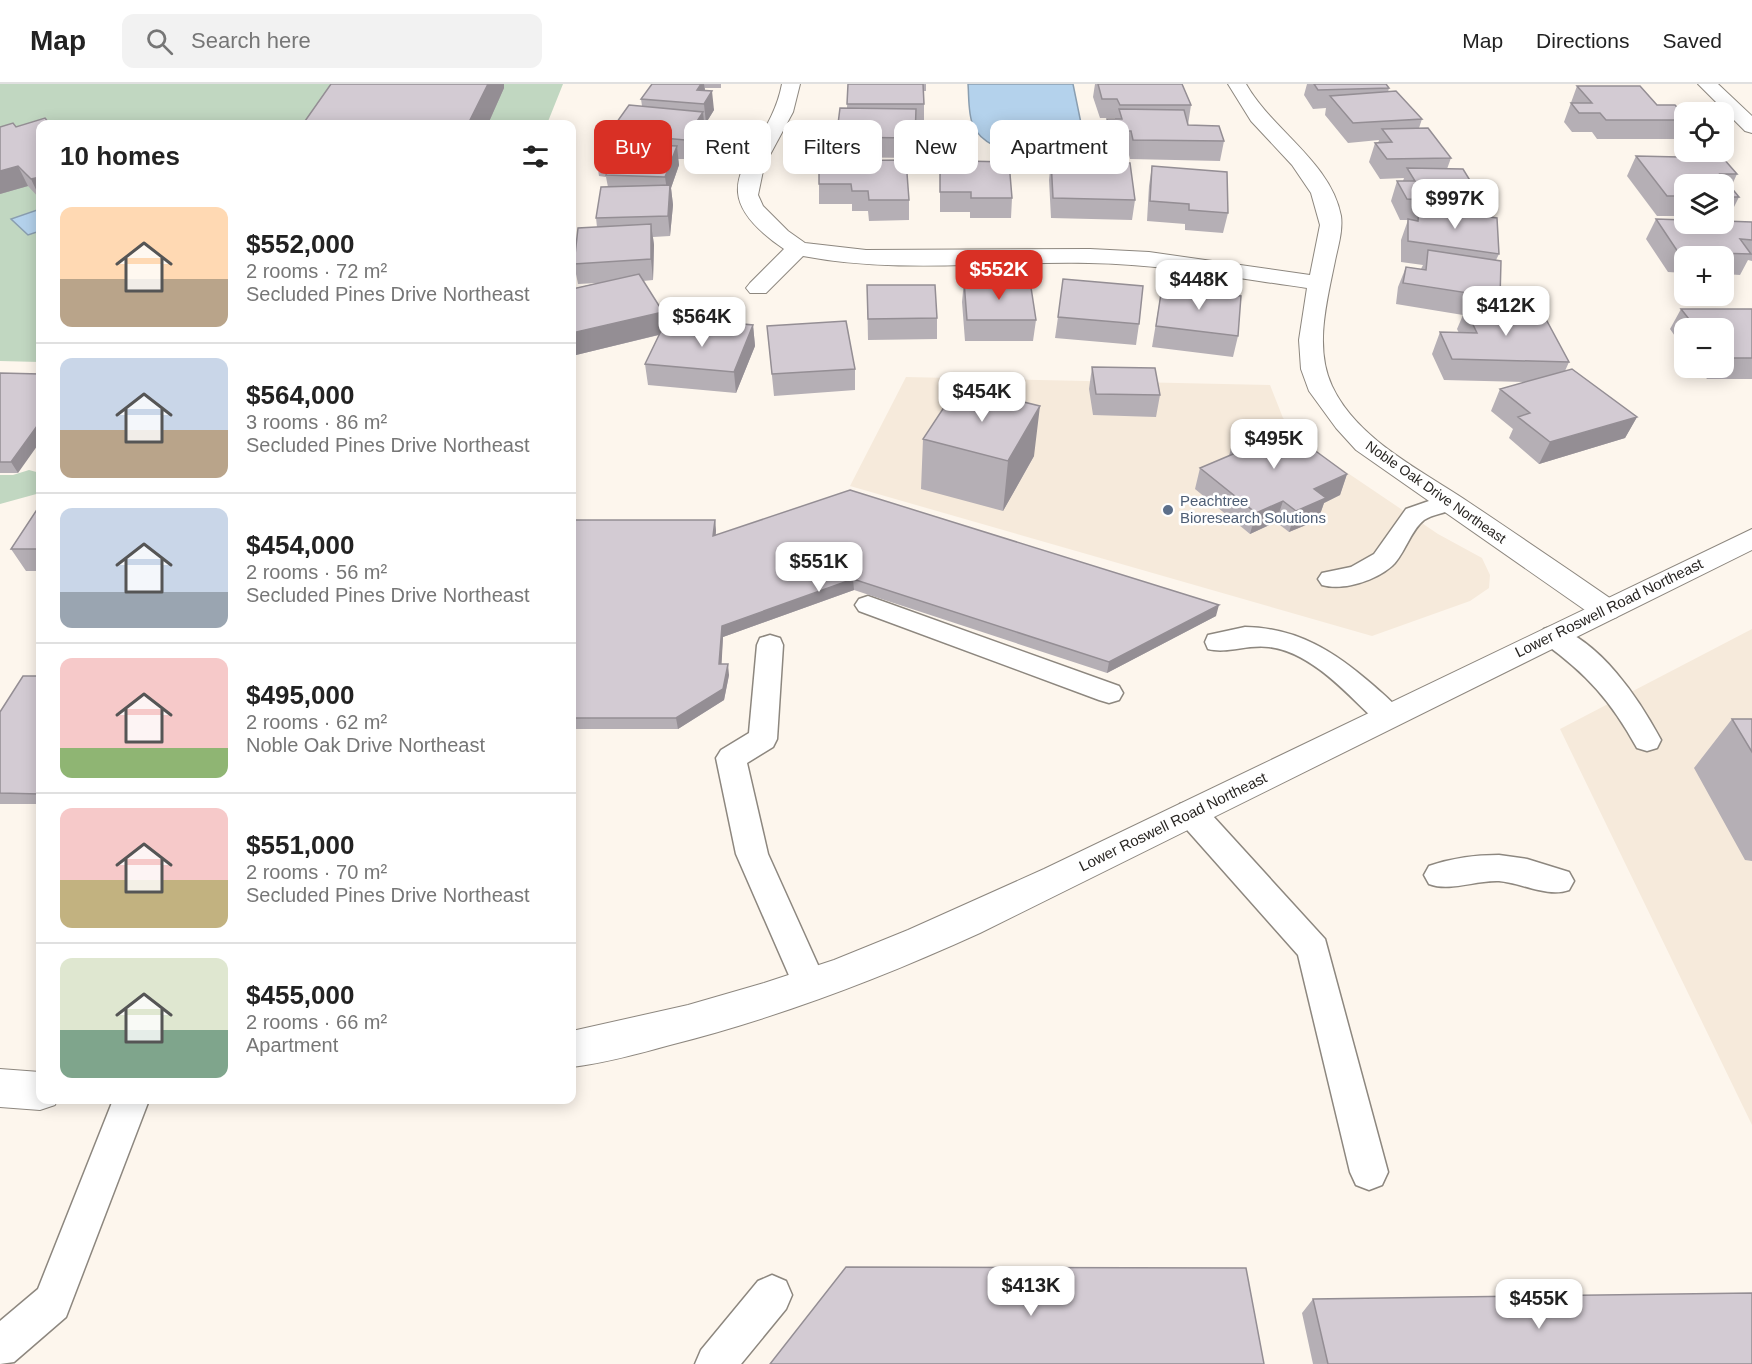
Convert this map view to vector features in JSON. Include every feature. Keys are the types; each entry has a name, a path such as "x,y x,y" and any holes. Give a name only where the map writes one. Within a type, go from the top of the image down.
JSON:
{"street":[{"path":"791,84 786,105 751,171 747,195 766,224 798,248 866,257 1090,256 1149,259 1319,283"},
{"name":"Noble Oak Drive Northeast","path":"1237,84 1264,124 1293,154 1322,191 1330,215 1319,283 1311,357 1318,383 1334,409 1365,444 1606,610"},
{"path":"1707,84 1752,127"},
{"path":"758,288 798,248"},
{"name":"Lower Roswell Road Northeast","path":"576,1048 668,1028 810,985 949,930 1752,538"},
{"path":"0,1088 36,1091"}],"lane":[{"path":"1331,579 1357,575 1383,560 1415,514 1449,502"},
{"path":"868,605 1109,693"},
{"path":"1218,642 1255,634 1276,637 1298,645 1320,656 1389,716"},
{"path":"1553,636 1606,676 1620,694 1647,740"},
{"path":"770,645 763,739 732,758 752,854 810,985"},
{"path":"1191,813 1313,949 1369,1172"},
{"path":"1440,874 1472,867 1518,869 1558,881"},
{"path":"0,1348 52,1303 129,1104"},
{"path":"715,1364 772,1295"}],"shaded area":[{"name":"Peachtree Bioresearch Solutions","path":"906,377 1270,385 1283,418 1324,457 1438,534 1482,558 1490,575 1489,588 1470,601 1372,636 850,486"},
{"path":"1752,629 1752,1125 1560,729"}],"green space":[{"path":"0,84 563,84 549,120 36,120 36,362 0,361"},
{"path":"29,470 36,472 36,494 0,504 0,475 13,475"}],"water":[{"path":"968,84 1073,84 1080,120 990,120 990,143 978,132 978,120 971,120"},
{"path":"36,210 36,232 28,235 11,219"}],"building":[{"path":"331,84 488,84 470,120 306,120"},
{"path":"652,84 701,84 697,90 712,91 704,104 641,99"},
{"path":"848,84 923,84 924,104 847,104"},
{"path":"1098,84 1182,84 1191,105 1120,105 1117,99 1102,99"},
{"path":"1314,84 1386,84 1389,88 1318,90"},
{"path":"1577,86 1640,86 1657,105 1674,105 1674,120 1606,120 1600,113 1579,113 1571,103 1592,103"},
{"path":"1396,91 1422,119 1353,123 1330,96"},
{"path":"629,105 703,112 698,120 684,120 684,140 672,139 672,120 618,120"},
{"path":"840,108 916,109 916,120 894,120 894,138 882,138 882,120 838,120"},
{"path":"1119,109 1184,110 1188,125 1219,126 1224,141 1133,140 1131,131 1129,131 1129,120 1107,119 1122,119"},
{"path":"36,121 36,178 31,179 18,166 0,171 0,127 13,123 16,127"},
{"path":"1428,128 1451,158 1387,159 1375,143 1392,142 1382,129"},
{"path":"672,146 677,146 672,159"},
{"path":"1636,156 1674,157 1674,162 1726,162 1737,174 1674,174 1674,196 1667,196"},
{"path":"882,160 894,160 894,174 907,174 909,200 869,200 868,191 852,191 851,184 819,184 819,174 882,174"},
{"path":"978,161 990,162 990,174 1010,174 1012,198 971,198 971,192 940,192 940,174 978,174"},
{"path":"1130,163 1135,200 1053,198 1052,174 1129,174"},
{"path":"1152,166 1227,172 1228,213 1189,210 1189,204 1150,201"},
{"path":"1407,168 1463,169 1482,200 1407,199 1397,181 1415,181"},
{"path":"606,174 666,174 665,177"},
{"path":"670,185 668,216 596,218 601,187"},
{"path":"1419,207 1497,218 1499,254 1408,241 1408,219 1418,221"},
{"path":"1656,219 1674,220 1674,234 1734,234 1734,221 1752,222 1752,240 1740,239 1751,254 1734,254 1734,246 1674,246"},
{"path":"651,224 651,259 576,264 578,228"},
{"path":"1428,250 1501,261 1500,298 1403,283 1406,267 1426,270"},
{"path":"639,274 663,312 576,332 576,288"},
{"path":"1063,279 1143,286 1139,324 1058,317"},
{"path":"964,281 1030,281 1036,320 967,320"},
{"path":"867,285 935,285 937,318 868,319"},
{"path":"1162,287 1241,296 1238,336 1156,326"},
{"path":"1465,308 1541,310 1569,362 1452,359 1440,332 1477,333"},
{"path":"1681,309 1752,309 1752,358 1734,358 1734,318 1688,318"},
{"path":"711,321 753,325 734,372 645,364 661,331 705,334"},
{"path":"846,321 855,369 772,374 767,326"},
{"path":"1092,367 1155,368 1160,395 1096,394"},
{"path":"1572,369 1637,417 1550,442 1518,417 1530,413 1500,389"},
{"path":"0,373 36,374 36,428 11,462 0,462"},
{"path":"958,386 1040,406 1008,461 923,439"},
{"path":"1276,422 1347,474 1314,489 1326,498 1296,511 1283,501 1256,513 1200,468 1245,449 1233,440"},
{"path":"850,490 1219,605 1109,662 853,579 722,626 719,664 728,664 723,689 676,718 576,718 576,520 715,520 713,536"},
{"path":"36,511 36,549 11,549"},
{"path":"23,676 36,676 36,794 0,793 0,712"},
{"path":"1732,719 1752,719 1752,752"},
{"path":"846,1267 1246,1268 1264,1364 770,1364"},
{"path":"1752,1293 1752,1364 1328,1364 1313,1299"}],"place":[{"name":"Peachtree Bioresearch Solutions","path":"1168,510"}]}
